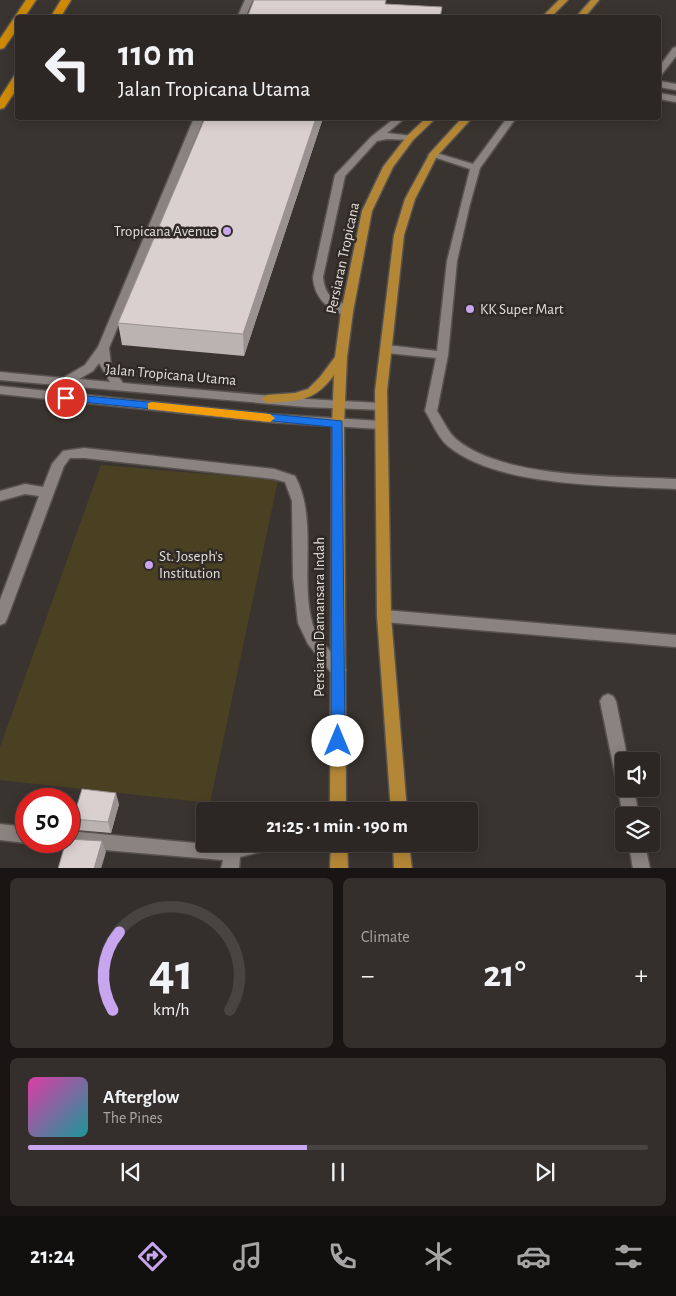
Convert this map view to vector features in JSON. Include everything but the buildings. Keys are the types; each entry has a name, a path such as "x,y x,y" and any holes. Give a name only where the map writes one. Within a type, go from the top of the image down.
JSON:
{"highway":[{"path":"21,15 31,0"},
{"path":"57,15 66,0"},
{"path":"0,46 15,24"},
{"path":"0,106 15,83"}],"main road":[{"path":"547,15 564,0"},
{"path":"581,15 595,0"},
{"name":"Persiaran Tropicana","path":"338,424 341,357 347,312 367,211 388,167 410,138 429,120"},
{"path":"398,802 384,616 380,407 399,234 410,199 433,156 466,120"},
{"path":"267,400 305,397 320,387 341,357"},
{"name":"Persiaran Damansara Indah","path":"338,424 338,802"},
{"path":"339,852 339,868"},
{"path":"402,852 403,868"}],"street":[{"path":"242,15 249,0"},
{"path":"661,69 676,50"},
{"path":"661,84 676,87"},
{"path":"661,96 676,99"},
{"path":"50,396 65,381 89,368 103,348 198,120"},
{"path":"347,312 326,301 318,291 318,277 340,175 374,139 398,120"},
{"path":"510,120 476,168 452,262 442,355 432,410 451,442 476,458 549,476 676,484"},
{"path":"374,139 387,136 410,138"},
{"path":"433,156 476,168"},
{"path":"103,348 105,366 119,386"},
{"path":"387,349 442,355"},
{"name":"Jalan Tropicana Utama","path":"0,376 267,400 380,407"},
{"path":"0,390 338,424 380,425"},
{"path":"0,619 58,464 67,454 84,453 274,474 290,479 299,501 300,577 305,623 313,640 338,670"},
{"path":"0,496 25,489 47,493"},
{"path":"384,616 676,641"},
{"path":"608,701 618,752"},
{"path":"0,832 15,834"},
{"path":"80,840 196,851"},
{"path":"230,868 232,852"},
{"path":"639,852 642,868"}],"shaded area":[{"path":"101,465 278,480 210,802 0,780 0,747"}],"slow traffic":[{"path":"152,406 270,418"}],"place":[{"name":"Tropicana Avenue","path":"227,231"},
{"name":"KK Super Mart","path":"470,309"},
{"name":"St. Joseph's Institution","path":"149,565"}],"route":[{"path":"66,398 338,424 338,741"}]}
